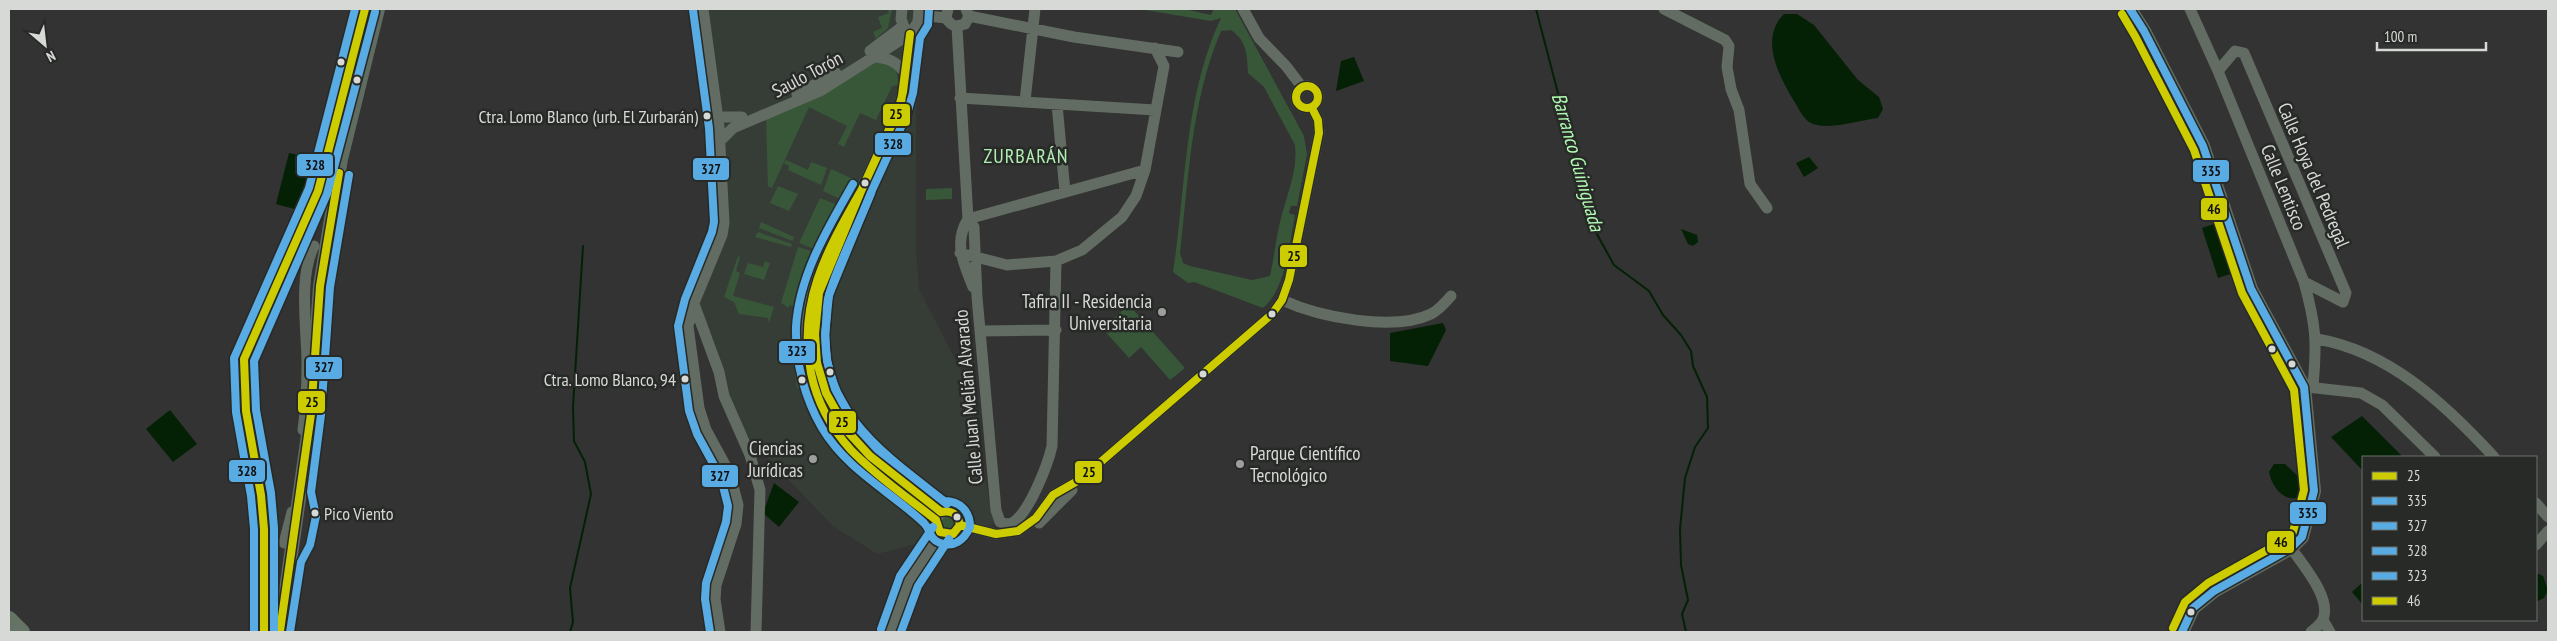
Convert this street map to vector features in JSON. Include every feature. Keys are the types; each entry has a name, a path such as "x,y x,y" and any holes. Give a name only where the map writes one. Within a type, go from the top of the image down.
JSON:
{"highway":[{"path":"9,619 22,632"}],"main road":[{"path":"264,632 266,538 261,494 245,414 242,386 244,359 318,191 365,9"},
{"path":"280,632 311,414 320,286 341,159 378,9"},
{"path":"2130,9 2144,31 2203,146 2248,281 2308,387 2314,491 2302,537 2291,548 2214,591 2193,608 2182,632"}],"street":[{"path":"703,9 719,122 723,229 694,303 688,326 699,408 706,430 736,488 738,505 736,524 716,585 715,599 720,632"},
{"path":"902,9 906,30 906,74 898,111 864,184 819,294 815,313 816,363 834,411 848,432 870,456 938,516"},
{"path":"906,30 919,15 931,9"},
{"path":"1025,101 1035,9"},
{"path":"1242,9 1259,38 1286,66 1302,87"},
{"path":"1664,9 1725,40 1729,46 1727,67 1731,89 1739,110 1750,184 1767,208"},
{"name":"Calle Lentisco","path":"2190,9 2218,71 2304,282 2314,317 2317,339 2308,387"},
{"path":"919,15 947,14 950,24 957,26 965,24 967,12 1032,29 1178,52"},
{"name":"Calle Juan Melián Alvarado","path":"957,26 968,219 974,227 977,297 996,510 1000,522 1012,523 1020,516 1048,464 1052,446 1056,330"},
{"name":"Saulo Torón","path":"719,122 742,117 793,96 840,71 906,30"},
{"name":"Saulo Torón","path":"719,142 733,128 820,91 874,57 906,30"},
{"path":"960,253 975,259 1006,265 1032,265 1056,261 1082,250 1122,217 1136,196 1145,170 1164,66 1155,48"},
{"name":"Calle Hoya del Pedregal","path":"2218,71 2235,51 2244,53 2346,293 2343,302 2304,282"},
{"path":"874,57 890,60 906,74"},
{"path":"1310,86 1318,92 1318,101 1312,108 1303,108 1297,103 1296,94 1302,87 1310,86"},
{"path":"960,98 1155,110"},
{"path":"1057,104 1064,192"},
{"path":"960,525 996,534 1018,531 1028,526 1053,495 1081,479 1272,314 1282,300 1289,280 1319,133 1318,120 1312,108"},
{"path":"968,219 1145,170"},
{"name":"Calle Juan Melián Alvarado","path":"968,219 961,230 960,253 977,297"},
{"path":"284,543 292,512 303,426 307,364 304,298 308,259 314,246"},
{"path":"981,331 1056,330 1056,261"},
{"path":"1282,300 1336,316 1368,321 1395,322 1431,314 1442,307 1451,296"},
{"path":"694,303 719,372 724,396 732,410 757,474 760,490 756,632"},
{"path":"2317,339 2340,342 2397,371 2456,415 2493,456"},
{"path":"2308,387 2361,393 2382,405 2435,456"},
{"path":"2537,504 2548,517"},
{"path":"948,510 956,513 960,519 960,525 953,534 941,533 936,527 938,516 948,510"},
{"path":"2537,544 2548,531"},
{"path":"890,632 909,581 941,533"},
{"path":"2291,548 2322,594 2325,607 2323,620 2311,632"},
{"path":"2323,620 2330,632"}],"shaded area":[{"path":"699,9 927,9 916,112 916,247 919,289 965,379 994,524 877,554 833,526 751,441 725,396 696,313 726,233"},
{"path":"887,9 892,9 888,28 876,39 873,32 882,28 878,17 889,13"},
{"path":"1139,9 1184,9 1211,15 1214,9 1235,9 1304,136 1307,154 1297,206 1291,206 1289,213 1295,215 1285,265 1277,290 1263,308 1194,282 1188,283 1173,272 1193,110 1209,48 1221,18 1211,21","holes":["1231,30 1236,34 1245,49 1248,73 1264,87 1295,145 1295,165 1280,222 1270,276 1252,280 1190,266 1183,263 1180,253 1189,168 1203,85 1221,31"]},
{"path":"1784,14 1797,14 1814,25 1858,80 1879,97 1883,109 1878,118 1820,126 1804,118 1783,80 1774,57 1773,35 1777,24"},
{"path":"1354,57 1364,81 1336,91 1341,61"},
{"path":"876,61 883,61 896,70 899,85 892,86 876,120 860,113 844,147 838,144 847,126 809,107 772,188 768,186 766,118"},
{"path":"289,153 316,159 302,211 276,204"},
{"path":"1809,157 1818,168 1804,177 1796,163"},
{"path":"786,160 808,170 811,162 827,168 821,185 788,170 789,166 784,163"},
{"path":"831,169 857,181 844,201 823,191"},
{"path":"778,186 798,194 789,211 770,203"},
{"path":"952,188 952,199 926,200 926,189"},
{"path":"820,198 840,206 817,250 799,243"},
{"path":"2223,221 2239,271 2218,278 2202,228"},
{"path":"761,222 794,237 793,241 759,228"},
{"path":"1681,229 1697,235 1698,242 1693,246 1688,244"},
{"path":"758,232 792,244 791,247 755,237"},
{"path":"798,247 817,253 804,284 799,307 789,305 789,308 781,303"},
{"path":"738,256 740,257 736,271 740,273 733,296 774,307 769,323 768,318 739,314 734,302 724,297"},
{"path":"765,261 770,263 764,280 744,274 748,263 763,267"},
{"path":"1129,305 1185,368 1170,380 1141,347 1129,358 1102,328"},
{"path":"798,317 797,345 791,350 791,321"},
{"path":"1443,323 1446,330 1428,366 1390,361 1390,333"},
{"path":"798,350 807,393 797,388 792,354"},
{"path":"170,410 197,444 173,462 146,429"},
{"path":"2362,416 2402,456 2362,456 2362,470 2331,437"},
{"path":"2274,464 2285,464 2303,481 2306,489 2303,496 2297,498 2286,497 2277,489 2269,472"},
{"path":"774,483 799,502 779,527 763,513"},
{"path":"947,515 955,523 947,531 939,523"},
{"path":"2537,573 2543,576 2548,590 2544,598 2537,602"},
{"path":"2362,583 2362,604 2352,592"}],"waterway":[{"name":"Barranco Guiniguada","path":"1536,9 1593,227 1614,265 1649,291 1663,315 1681,335 1691,351 1693,366 1707,397 1708,428 1695,447 1685,478 1680,529 1681,565 1688,600 1682,614 1686,632"},
{"path":"570,632 573,622 570,588 591,494 585,462 574,441 573,407 583,246"}],"transit line":[{"name":"328","path":"254,632 254,529 251,496 236,412 234,358 309,188 355,9"},
{"name":"25","path":"264,632 264,529 261,495 246,411 244,359 318,191 365,9"},
{"name":"335","path":"2130,9 2144,31 2203,146 2251,289 2304,387 2314,491 2302,537 2291,548 2214,591 2193,608 2182,632"},
{"name":"327","path":"693,10 709,128 714,222 712,232 685,299 678,326 689,411 697,434 721,478 728,506 726,522 706,583 705,599 710,632"},
{"name":"328","path":"929,10 928,25 920,38 913,93 907,114 873,188 829,295 825,334 827,361 835,389 856,426 877,449 947,504"},
{"name":"327","path":"274,632 274,528 271,493 256,410 254,361 327,194 375,12"},
{"name":"46","path":"2122,14 2194,150 2242,293 2294,390 2304,490 2293,532 2285,540 2208,583 2185,602 2173,628"},
{"name":"25","path":"862,189 898,111 903,92 910,34"},
{"name":"25","path":"862,189 901,103 910,34"},
{"name":"25","path":"1307,86 1315,89 1318,97 1315,105 1307,108 1299,105 1296,97 1299,89 1307,86"},
{"name":"25","path":"960,525 996,534 1018,531 1036,518 1053,495 1081,479 1272,314 1282,300 1289,280 1319,133 1318,120 1312,108"},
{"name":"25","path":"280,631 311,414 320,286 339,173"},
{"name":"327","path":"290,632 301,562 310,545 316,516 311,492 321,415 330,287 349,175"},
{"name":"323","path":"853,184 816,252 798,308 796,340 802,380 822,428 844,456 924,523 936,541 954,544 965,536 970,527 970,521 966,512 959,505 950,501 944,501 922,484 879,448 860,428 844,406 833,382 826,355 829,295 838,269 871,193"},
{"name":"25","path":"862,189 819,293 815,334 817,363 826,393 848,432 870,456 941,512 951,512 956,516 960,525 953,534 940,532 936,520 881,478 851,450 837,433 826,414 817,394 811,373 808,322 812,299 827,255 862,189"},
{"name":"328","path":"881,629 900,576 933,527"},
{"name":"323","path":"901,632 918,586 949,539"}],"place":[{"name":"Ctra. Lomo Blanco (urb. El Zurbarán)","path":"707,116"},
{"name":"Tafira II - Residencia Universitaria","path":"1162,312"},
{"name":"Ctra. Lomo Blanco, 94","path":"685,379"},
{"name":"Ciencias Jurídicas","path":"813,459"},
{"name":"Parque Científico Tecnológico","path":"1240,464"},
{"name":"Pico Viento","path":"315,513"}],"district":[{"name":"ZURBARÁN","path":"1026,156"}]}
